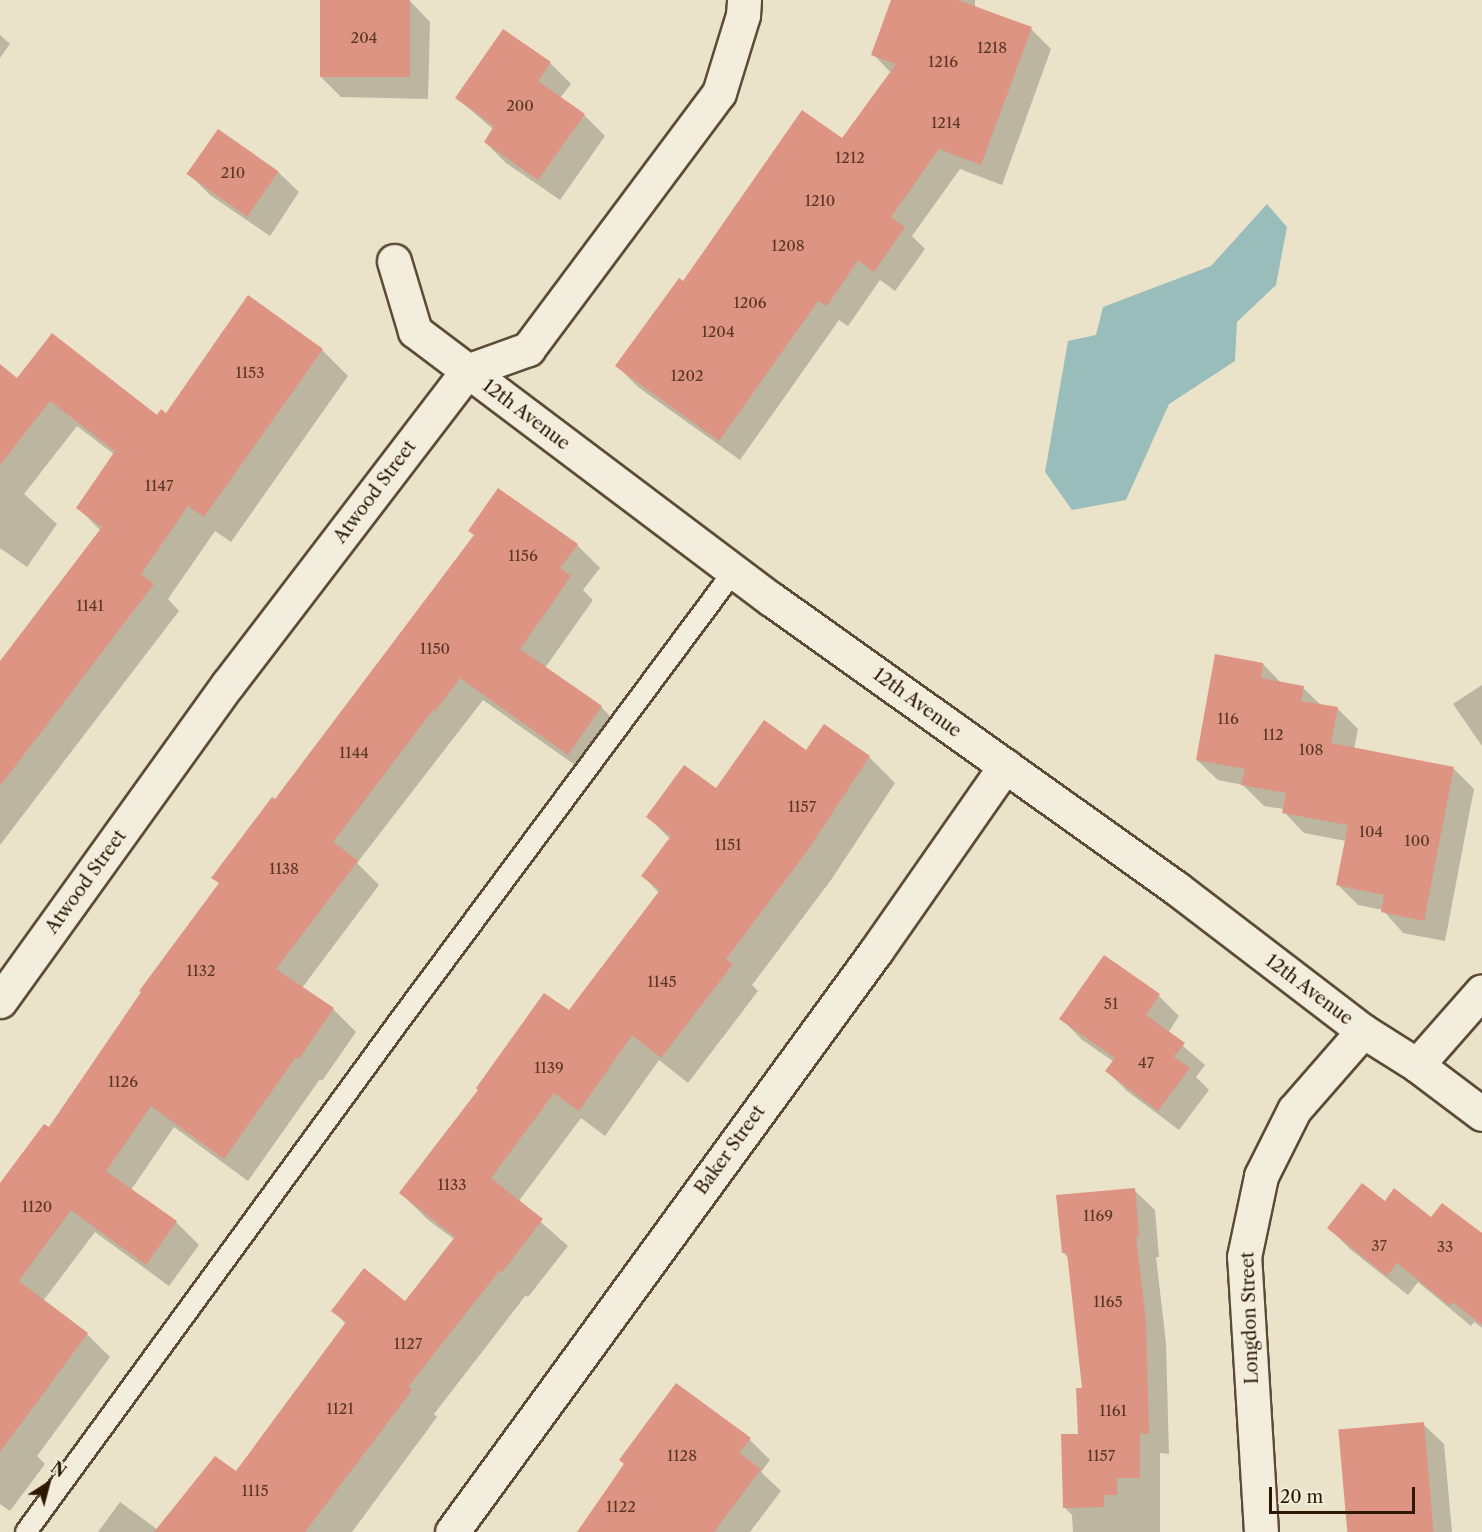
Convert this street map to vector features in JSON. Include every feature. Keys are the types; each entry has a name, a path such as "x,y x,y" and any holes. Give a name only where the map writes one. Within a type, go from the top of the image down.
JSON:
{"street":[{"path":"467,371 528,349 705,112 719,93 743,15 744,0"},
{"name":"12th Avenue","path":"394,261 415,332 734,571 1176,888 1363,1031 1417,1065 1482,1114"},
{"name":"Atwood Street","path":"0,1001 228,684 467,371"},
{"name":"Baker Street","path":"452,1532 876,951 1005,766"},
{"path":"1417,1065 1482,991"},
{"name":"Longdon Street","path":"1261,1532 1244,1257 1260,1176 1294,1110 1363,1031"}],"lane":[{"path":"26,1532 403,1016 734,571"}],"water":[{"path":"1267,204 1287,227 1276,285 1237,322 1235,361 1169,404 1126,500 1072,510 1045,472 1068,341 1096,335 1103,307 1211,266"}],"building":[{"path":"320,0 410,0 410,77 320,77"},
{"path":"891,0 958,0 1032,27 981,165 939,149 891,217 905,227 874,272 858,260 827,306 818,301 719,441 615,366 679,278 683,281 802,110 842,138 896,64 871,55"},
{"path":"503,29 551,62 538,81 585,114 538,180 484,142 494,126 455,98"},
{"path":"218,129 279,171 247,216 186,174"},
{"path":"248,295 323,349 204,517 188,506 141,574 154,584 0,786 0,661 102,527 76,508 115,451 50,401 0,465 0,364 17,378 52,333 157,415 161,409 166,413"},
{"path":"498,488 578,544 560,568 571,576 520,649 602,706 568,755 460,678 435,711 433,710 333,842 358,861 276,969 334,1008 299,1059 296,1057 224,1159 151,1106 106,1171 177,1221 146,1265 71,1210 19,1281 88,1333 0,1452 0,1183 44,1124 49,1127 141,992 139,991 219,883 211,878 272,797 275,799 474,535 468,531"},
{"path":"1215,654 1263,663 1261,678 1304,686 1301,701 1338,707 1331,743 1454,767 1424,921 1381,912 1384,895 1336,885 1348,825 1282,813 1286,793 1241,785 1245,769 1196,760"},
{"path":"764,720 806,750 824,724 870,756 805,854 726,959 733,964 661,1058 632,1035 579,1111 554,1093 491,1178 543,1219 408,1387 412,1390 305,1532 154,1532 215,1456 236,1471 346,1322 331,1311 364,1268 405,1301 455,1237 399,1193 478,1090 476,1088 544,993 569,1010 660,890 641,876 671,836 646,817 684,765 716,788"},
{"path":"1104,955 1160,994 1146,1015 1185,1043 1174,1057 1190,1068 1158,1111 1105,1071 1115,1058 1059,1019"},
{"path":"1362,1183 1385,1201 1394,1188 1431,1217 1442,1203 1482,1233 1482,1325 1453,1302 1450,1306 1397,1263 1387,1276 1327,1228"},
{"path":"1135,1188 1139,1236 1136,1237 1146,1321 1149,1434 1140,1433 1140,1478 1117,1478 1117,1495 1104,1495 1104,1507 1063,1508 1061,1434 1078,1434 1076,1388 1082,1388 1067,1253 1062,1253 1056,1195"},
{"path":"676,1383 751,1438 739,1453 761,1469 714,1532 577,1532 624,1464 619,1460"},
{"path":"1424,1422 1434,1532 1347,1532 1338,1429"}]}
